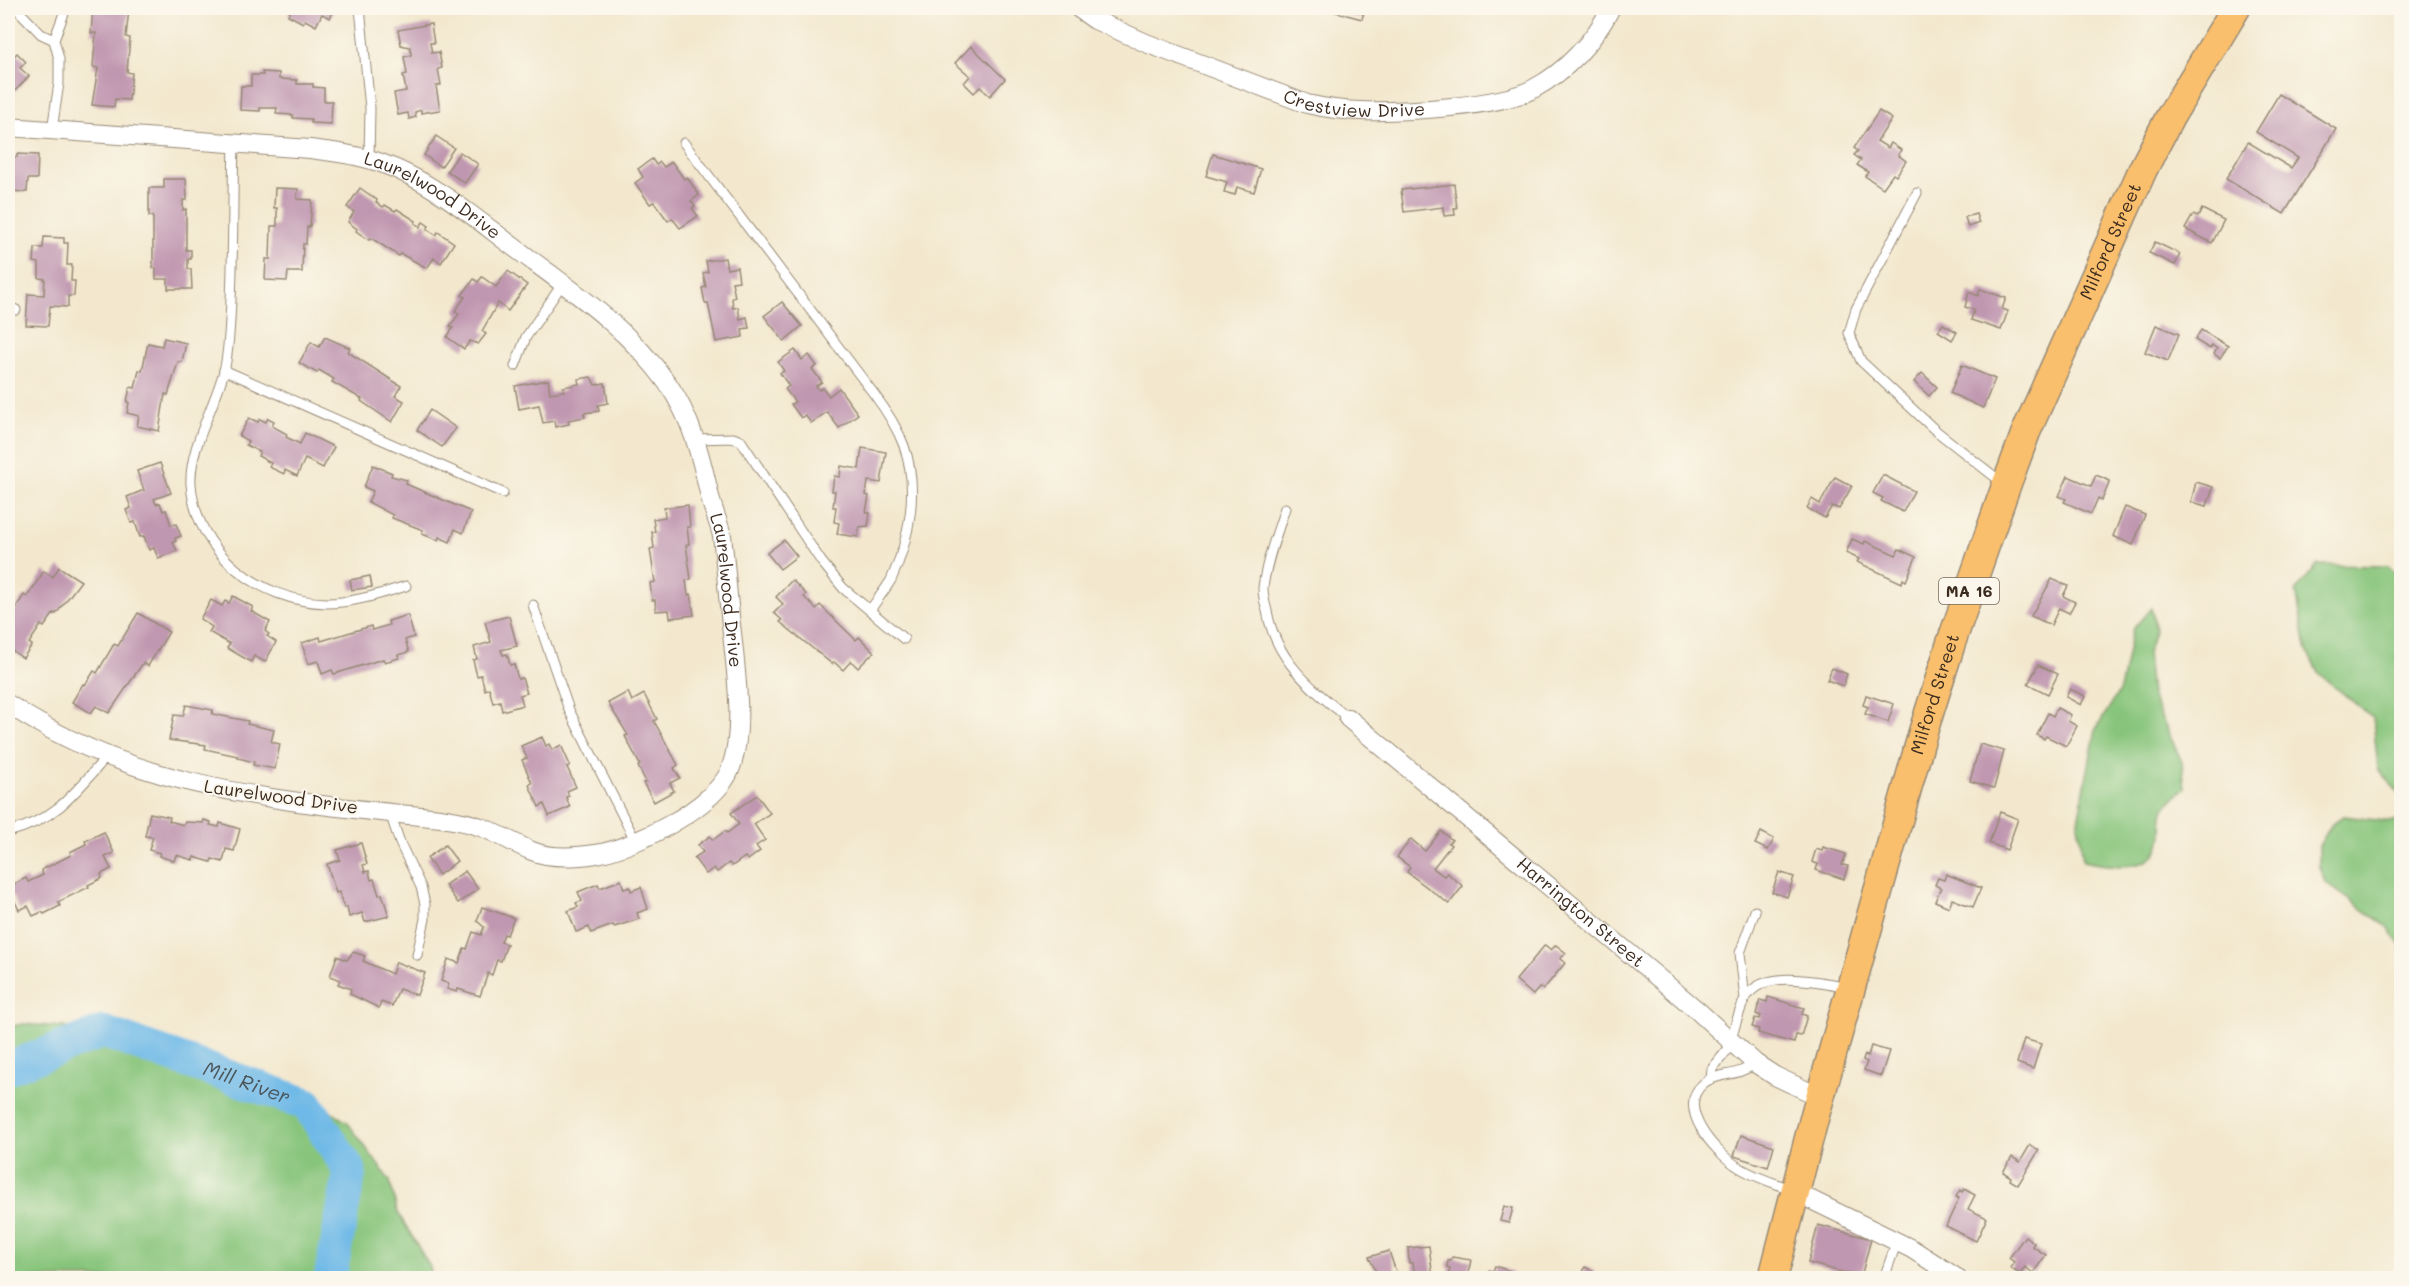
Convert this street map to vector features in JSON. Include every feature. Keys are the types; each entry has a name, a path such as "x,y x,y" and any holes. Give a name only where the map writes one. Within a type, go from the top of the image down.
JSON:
{"main road":[{"name":"Milford Street","path":"1793,1200 1851,986 1940,677 2030,421 2143,169 2170,117 2236,8"},
{"name":"MA 16","path":"1773,1278 1793,1200"}],"street":[{"name":"Crestview Drive","path":"1078,8 1095,20 1146,43 1307,104 1335,110 1362,112 1454,106 1504,99 1531,90 1558,73 1579,53 1598,31 1611,8"},
{"name":"Laurelwood Drive","path":"8,126 334,152 369,159 422,181 452,200 563,283 610,321 640,352 668,384 690,422 721,532 735,663 737,714 735,748 729,772 716,791 669,825 636,842 600,854 562,856 535,853 503,836 476,826 442,818 241,795 172,779 107,756 66,738 30,719 8,704"},
{"name":"Harrington Street","path":"1348,718 1698,1011 1755,1063 1775,1076 1820,1097"},
{"path":"1793,1200 1897,1241 1957,1278"}],"lane":[{"path":"16,8 41,34 54,40"},
{"path":"52,130 59,83 59,59 54,40 66,8"},
{"path":"360,8 370,108 369,159"},
{"path":"234,144 229,334 224,370 195,457 191,484 206,535 224,560 250,580 284,595 325,603 354,600 406,586"},
{"path":"684,144 874,394 892,420 904,445 911,473 912,502 906,536 890,582 870,610"},
{"path":"1917,193 1856,309 1849,333 1861,362 1935,430 2006,486"},
{"path":"515,366 526,337 563,283"},
{"path":"224,370 503,493"},
{"path":"696,439 733,438 741,441 821,561 843,588 904,639"},
{"path":"1285,508 1271,553 1263,590 1270,626 1288,664 1310,687 1348,718"},
{"path":"533,604 569,710 636,842"},
{"path":"8,832 48,816 72,796 107,756"},
{"path":"390,813 400,843 421,887 425,904 417,955"},
{"path":"1711,1079 1712,1069 1731,1042 1745,999 1740,953 1755,911"},
{"path":"1745,999 1764,982 1789,979 1851,986"},
{"path":"1755,1063 1746,1071 1703,1083 1694,1100 1696,1117 1703,1131 1724,1156 1793,1200"},
{"path":"1884,1278 1897,1241"}],"green space":[{"path":"2317,565 2388,566 2401,577 2401,649 2397,656 2402,694 2401,796 2378,769 2373,718 2318,673 2306,649 2296,591"},
{"path":"2151,608 2156,630 2147,652 2151,695 2182,762 2185,788 2165,808 2161,841 2157,852 2149,859 2140,864 2128,866 2083,861 2078,821 2096,729 2120,690 2132,630"},
{"path":"2344,816 2392,822 2401,818 2401,947 2389,928 2326,883 2319,868 2319,846 2333,822"},
{"path":"23,1024 63,1027 95,1035 213,1075 271,1082 307,1095 348,1123 390,1181 397,1211 430,1267 432,1278 8,1278 8,1027"}],"building":[{"path":"93,8 129,9 126,37 130,38 127,72 132,73 129,100 115,99 114,107 92,105 98,68 93,67 96,33 91,33"},
{"path":"286,8 335,8 330,18 322,14 316,26 305,20 303,23 288,15 291,10"},
{"path":"1328,8 1365,8 1362,19 1328,10"},
{"path":"431,24 434,43 430,43 432,53 439,52 442,68 438,69 441,85 436,86 440,110 421,113 421,110 415,112 416,117 409,119 408,113 398,115 394,93 406,91 403,75 407,74 404,57 411,55 410,47 401,45 398,30"},
{"path":"971,46 1005,79 990,96 980,87 974,93 964,83 970,76 955,63"},
{"path":"8,50 14,56 17,53 26,62 20,68 29,76 14,92 8,85"},
{"path":"262,72 279,73 279,79 297,80 297,84 313,84 313,87 324,88 324,101 332,101 331,124 311,123 311,119 276,114 277,108 260,108 260,111 240,110 241,86 251,86 251,75 263,75"},
{"path":"2279,94 2336,129 2284,214 2226,179 2248,142 2291,168 2298,158 2256,132"},
{"path":"1879,111 1892,119 1877,141 1888,148 1891,143 1901,150 1898,155 1906,161 1896,176 1893,174 1883,188 1865,176 1868,172 1857,165 1861,160 1854,155 1858,151 1854,148"},
{"path":"436,136 454,148 441,167 424,155"},
{"path":"460,152 478,164 465,183 447,171"},
{"path":"17,154 38,155 37,179 28,179 27,192 8,191 8,157 17,157"},
{"path":"1213,154 1261,169 1254,192 1237,187 1235,195 1224,192 1227,182 1206,176"},
{"path":"652,159 656,165 660,162 664,167 672,162 684,179 687,177 699,195 691,201 695,206 692,208 698,216 680,228 672,218 668,221 654,202 650,204 635,183 643,177 638,169"},
{"path":"164,179 186,179 187,200 183,200 183,210 186,209 186,250 191,250 188,269 191,269 192,289 168,289 168,279 156,279 156,268 153,268 153,216 149,216 149,188 164,188"},
{"path":"1454,184 1457,208 1454,208 1455,215 1444,216 1443,207 1404,212 1401,190"},
{"path":"275,188 298,189 297,199 312,200 310,227 307,227 306,244 303,244 302,272 288,272 287,281 265,280 266,259 270,259 271,226 277,226 277,208 274,208"},
{"path":"360,188 383,207 385,205 395,211 397,209 416,221 415,223 420,227 423,222 429,226 427,229 436,235 438,232 454,243 441,263 434,258 427,268 401,254 399,256 356,231 357,229 348,222 354,212 347,207"},
{"path":"2202,209 2224,220 2212,243 2185,229 2193,215 2198,217"},
{"path":"1976,214 1979,223 1968,227 1965,217"},
{"path":"44,237 64,238 64,243 68,243 67,265 72,265 71,281 75,281 74,296 68,296 68,307 50,306 48,326 26,325 28,294 44,295 45,279 39,278 39,263 34,262 35,248 43,248"},
{"path":"2155,242 2180,254 2175,265 2149,253"},
{"path":"725,258 727,269 737,267 739,281 732,282 735,297 732,298 733,308 738,307 740,319 747,317 749,328 742,329 743,337 716,342 708,303 705,303 702,288 706,287 703,273 708,272 706,261"},
{"path":"508,271 527,285 508,311 498,303 482,331 486,334 478,344 470,341 464,349 447,337 453,328 450,326 459,314 455,311 465,297 462,295 474,279 478,282 482,277 496,287"},
{"path":"1980,289 2006,298 2002,309 2008,311 2001,330 1971,320 1974,310 1965,307 1969,292 1978,296"},
{"path":"782,302 802,326 784,341 764,316"},
{"path":"1943,324 1957,332 1952,340 1938,331"},
{"path":"2156,325 2179,334 2168,361 2145,352"},
{"path":"2201,330 2228,346 2220,358 2214,354 2217,349 2212,345 2210,349 2195,340"},
{"path":"325,337 350,348 348,352 401,386 395,396 404,401 392,422 361,401 362,399 332,382 334,379 319,370 317,373 299,363 311,342 319,347"},
{"path":"164,338 186,343 182,362 178,362 168,395 165,394 159,431 137,426 139,416 127,413 129,403 127,402 130,387 135,388 139,370 142,371 148,343 162,346"},
{"path":"795,350 802,360 809,355 817,366 812,369 822,382 816,386 819,390 823,388 829,396 839,388 858,414 839,428 827,412 811,423 805,415 801,418 791,404 795,402 785,389 789,386 780,373 784,371 778,362"},
{"path":"1962,365 1995,379 1983,408 1950,393"},
{"path":"1922,373 1937,387 1929,396 1914,382"},
{"path":"591,377 595,385 605,383 608,403 598,405 599,411 584,413 585,417 568,420 569,424 555,427 554,421 543,423 539,405 519,409 515,386 548,380 550,393 564,391 563,387 579,384 578,379"},
{"path":"430,410 456,428 442,447 417,430"},
{"path":"249,418 258,422 260,419 266,422 268,418 274,421 272,426 300,444 305,433 334,447 323,468 305,459 297,476 285,470 284,474 269,467 271,463 258,456 260,452 246,445 248,441 239,436"},
{"path":"862,448 886,452 881,483 868,481 866,495 869,496 866,512 870,513 868,526 859,527 858,537 837,534 839,523 834,522 835,491 832,491 834,476 840,477 841,466 859,469"},
{"path":"160,463 171,493 154,499 156,504 160,503 163,511 166,510 171,525 176,524 181,536 175,538 176,541 173,542 177,551 158,558 154,548 149,550 144,536 140,537 135,522 131,523 126,510 131,508 127,497 144,490 137,471"},
{"path":"373,465 392,473 391,476 407,480 406,484 471,512 463,533 455,529 450,542 439,537 438,540 422,534 423,530 392,518 393,515 368,502 373,491 364,487"},
{"path":"1883,475 1914,491 1903,512 1881,501 1883,498 1873,493"},
{"path":"2096,475 2110,481 2102,500 2098,498 2091,514 2064,502 2066,499 2059,496 2068,476 2091,486"},
{"path":"1835,477 1852,486 1839,509 1832,506 1825,518 1807,508 1812,499 1820,504"},
{"path":"2196,482 2213,487 2207,506 2191,502"},
{"path":"688,505 690,527 687,527 689,544 686,545 691,579 686,580 694,615 670,618 669,610 656,611 655,600 652,600 650,583 655,582 650,549 654,548 653,519 665,517 664,508"},
{"path":"2125,507 2145,515 2133,545 2113,536"},
{"path":"1852,539 1864,544 1865,541 1896,555 1899,549 1916,557 1906,581 1903,579 1902,583 1857,562 1859,559 1846,553"},
{"path":"784,540 797,556 780,569 767,553"},
{"path":"59,567 81,581 56,614 54,613 44,627 41,625 29,643 32,645 23,658 8,648 10,639 8,637 8,616 24,595 27,597 44,571 53,577"},
{"path":"370,576 372,587 352,590 350,580"},
{"path":"2052,579 2068,586 2063,596 2075,602 2069,613 2059,608 2051,625 2031,616"},
{"path":"792,580 806,594 804,597 816,609 820,605 856,640 859,637 874,652 858,668 851,661 843,670 834,662 832,664 780,622 782,620 774,613 783,604 776,597"},
{"path":"233,596 253,607 251,611 270,622 265,631 269,634 267,636 276,642 265,662 254,656 251,662 227,648 230,644 209,632 212,627 200,619 211,600 222,606 225,601 229,603"},
{"path":"138,613 169,632 148,666 143,663 109,713 96,706 91,713 72,702 94,671 97,673 114,644 118,646"},
{"path":"408,615 414,637 405,640 409,652 398,655 399,658 385,662 383,659 334,674 332,670 322,674 318,661 308,664 302,643 320,637 321,641 371,626 372,630 389,625 388,621"},
{"path":"509,616 517,646 501,650 503,655 507,654 510,665 514,664 518,679 522,678 527,693 520,695 523,705 502,711 500,701 493,703 489,688 485,690 481,675 477,676 473,660 477,659 474,647 491,642 485,622"},
{"path":"2038,665 2058,674 2048,694 2028,684"},
{"path":"1832,668 1847,674 1843,686 1827,680"},
{"path":"2070,689 2085,696 2081,705 2066,697"},
{"path":"628,692 632,701 644,694 657,719 654,721 678,765 674,768 680,778 670,783 674,791 654,802 643,783 646,782 638,766 640,765 625,736 628,735 608,703"},
{"path":"1866,695 1894,704 1888,722 1865,714 1868,707 1863,705"},
{"path":"186,705 213,710 212,714 248,721 247,724 274,730 271,742 280,744 275,769 253,765 254,762 238,758 238,756 205,749 206,745 169,740 174,715 183,716"},
{"path":"2057,708 2071,715 2068,721 2077,726 2066,746 2046,736 2044,739 2037,735 2048,713 2053,716"},
{"path":"542,737 546,746 549,744 552,750 561,745 576,787 567,791 569,796 566,797 570,807 549,816 544,804 539,807 529,785 532,783 522,760 527,758 521,746"},
{"path":"1980,744 2004,751 1994,788 1970,781"},
{"path":"757,795 770,813 754,824 765,840 756,846 760,851 748,860 745,857 732,866 729,863 717,872 714,868 706,874 694,858 703,852 698,845 710,836 713,840 725,831 727,833 739,824 731,813"},
{"path":"2000,812 2018,819 2007,850 1989,843"},
{"path":"150,813 170,817 169,821 184,825 185,822 203,823 204,820 211,822 210,825 219,827 220,823 240,829 234,851 226,849 223,862 212,859 211,862 194,857 193,860 176,855 174,861 159,856 160,853 149,850 153,837 145,836"},
{"path":"1441,831 1452,840 1448,843 1451,845 1433,868 1444,876 1447,873 1463,886 1449,904 1407,872 1410,867 1397,857 1411,839 1425,851"},
{"path":"104,832 114,853 105,857 111,869 101,874 102,878 58,902 60,906 44,914 42,912 33,916 28,906 19,910 8,887 26,878 28,882 43,875 41,870 71,855 70,852 86,844 85,841"},
{"path":"1761,832 1774,839 1768,850 1755,844"},
{"path":"361,843 367,864 363,865 365,872 369,871 371,880 374,879 389,916 365,922 362,913 349,917 347,907 344,908 339,892 336,893 327,864 340,860 337,850"},
{"path":"445,845 457,861 439,875 427,858"},
{"path":"1823,847 1846,854 1842,865 1848,866 1844,879 1816,870 1818,864 1812,862 1816,849 1822,851"},
{"path":"465,871 478,889 458,903 445,885"},
{"path":"1779,872 1794,877 1787,897 1772,892"},
{"path":"1946,874 1981,888 1973,907 1952,899 1949,907 1935,901 1941,888 1935,885 1938,878 1944,880"},
{"path":"621,880 624,889 630,887 631,891 641,887 648,909 637,913 639,919 614,927 613,925 591,933 589,927 576,932 568,911 578,907 576,903 582,901 578,892 598,884 600,888"},
{"path":"482,907 514,918 507,935 504,934 501,942 507,944 501,961 497,960 492,975 488,973 480,996 458,989 457,992 447,989 449,984 441,981 448,959 459,963 473,932 481,935 484,927 477,921"},
{"path":"1545,945 1551,950 1556,945 1566,953 1560,959 1565,963 1543,990 1540,987 1533,995 1516,980"},
{"path":"353,952 365,956 363,961 392,974 396,962 425,973 417,995 399,989 392,1006 381,1002 379,1008 350,994 351,989 338,984 340,980 330,976 337,956 347,960"},
{"path":"1768,997 1804,1008 1802,1014 1807,1016 1801,1036 1796,1035 1794,1043 1758,1033 1759,1029 1752,1027 1755,1018 1760,1019 1761,1016 1756,1014 1760,1000 1767,1002"},
{"path":"2024,1039 2041,1044 2033,1069 2017,1063"},
{"path":"1871,1046 1889,1051 1881,1076 1864,1070 1867,1062 1863,1060 1865,1055 1868,1056"},
{"path":"1741,1135 1774,1146 1768,1167 1734,1156"},
{"path":"2030,1145 2039,1150 2018,1185 2003,1172 2012,1157 2020,1162"},
{"path":"1964,1189 1975,1195 1968,1209 1987,1218 1976,1241 1946,1226 1959,1198 1956,1197 1960,1190 1962,1192"},
{"path":"1504,1206 1513,1208 1509,1223 1500,1221"},
{"path":"1818,1225 1871,1239 1861,1277 1808,1263"},
{"path":"2025,1236 2034,1243 2032,1246 2046,1255 2033,1273 2025,1267 2020,1274 2010,1268 2014,1262 2009,1258"},
{"path":"1429,1246 1433,1278 1415,1278 1413,1263 1409,1263 1408,1248"},
{"path":"1389,1251 1398,1278 1379,1278 1369,1257"},
{"path":"1452,1257 1471,1260 1467,1278 1448,1278 1450,1268 1447,1267 1448,1261 1451,1261"},
{"path":"1495,1266 1513,1272 1510,1278 1491,1278 1487,1275 1489,1270 1493,1271"},
{"path":"1585,1267 1594,1271 1591,1278 1581,1278"}],"waterway":[{"name":"Mill River","path":"8,1068 103,1032 307,1104 350,1171 330,1278"}]}
